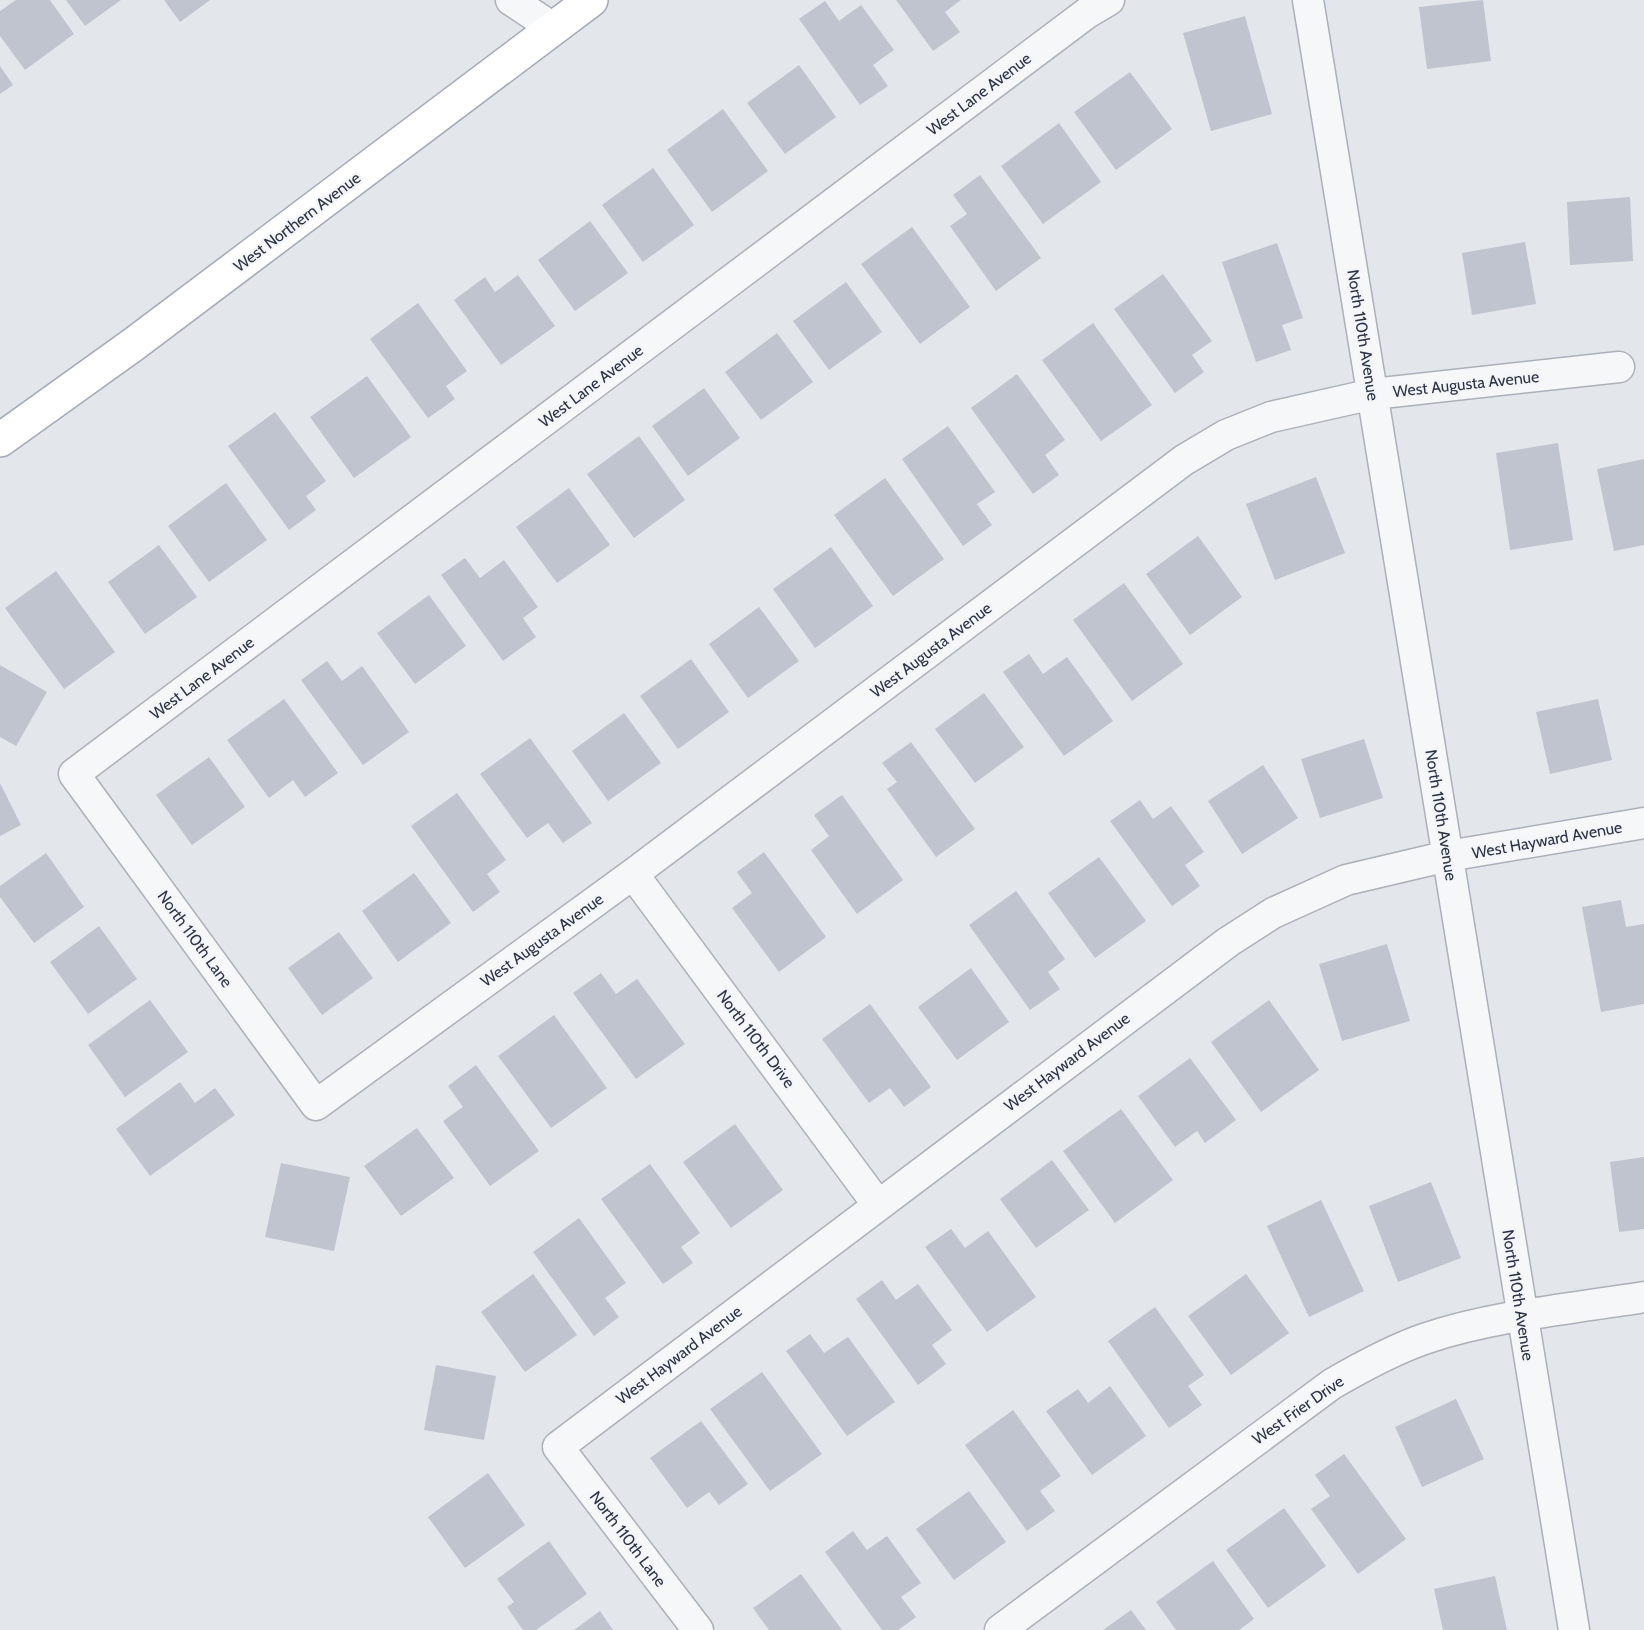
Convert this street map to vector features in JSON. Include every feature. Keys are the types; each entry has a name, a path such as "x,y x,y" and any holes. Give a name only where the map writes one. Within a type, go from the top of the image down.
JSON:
{"main road":[{"name":"West Northern Avenue","path":"0,440 134,344 591,0"}],"street":[{"path":"511,0 553,28"},
{"path":"538,0 553,28"},
{"name":"West Lane Avenue","path":"74,774 1087,13 1109,0"},
{"name":"North 110th Avenue","path":"1308,0 1521,1317 1574,1630"},
{"name":"West Augusta Avenue","path":"316,1105 633,873 1184,460 1226,435 1271,417 1373,394 1619,367"},
{"name":"North 110th Lane","path":"74,774 316,1105"},
{"name":"West Hayward Avenue","path":"558,1447 1228,942 1273,913 1346,880 1448,856 1644,823"},
{"name":"North 110th Drive","path":"633,873 878,1205"},
{"name":"West Frier Drive","path":"1000,1630 1332,1384 1383,1356 1428,1337 1521,1317 1644,1297"},
{"name":"North 110th Lane","path":"558,1447 698,1630"}],"building":[{"path":"16,0 50,0 74,34 25,70 0,36 0,11"},
{"path":"66,0 121,0 85,26"},
{"path":"164,0 210,0 180,22"},
{"path":"896,0 961,0 945,12 960,32 933,51"},
{"path":"1483,0 1491,61 1427,69 1419,7"},
{"path":"825,1 839,21 861,5 894,50 873,65 888,86 860,105 799,19"},
{"path":"1245,16 1272,114 1211,131 1183,33"},
{"path":"799,65 836,117 785,154 747,103"},
{"path":"0,66 13,85 0,94"},
{"path":"1130,72 1172,129 1116,170 1074,112"},
{"path":"723,109 768,171 712,212 667,150"},
{"path":"1059,123 1101,182 1043,224 1001,166"},
{"path":"653,168 694,225 643,262 602,205"},
{"path":"980,175 1041,258 996,291 950,226 967,214 953,195"},
{"path":"1630,197 1633,261 1570,265 1567,202"},
{"path":"590,221 628,273 575,311 538,260"},
{"path":"912,227 970,307 920,344 861,264"},
{"path":"1525,242 1536,304 1472,315 1462,253"},
{"path":"1277,243 1303,318 1282,325 1291,350 1256,362 1222,262"},
{"path":"1163,274 1212,341 1192,355 1204,372 1175,393 1114,309"},
{"path":"518,275 555,326 501,365 454,300 485,277 495,292"},
{"path":"846,282 882,332 829,370 793,321"},
{"path":"418,303 467,371 446,386 455,399 428,418 370,339"},
{"path":"1093,323 1152,405 1101,441 1042,360"},
{"path":"777,333 813,382 761,420 725,372"},
{"path":"1017,374 1065,440 1045,455 1059,475 1033,494 971,408"},
{"path":"367,376 411,437 354,478 310,417"},
{"path":"704,388 740,438 688,476 652,426"},
{"path":"275,412 326,481 306,496 316,510 289,530 228,446"},
{"path":"948,426 995,492 977,504 992,525 963,546 902,459"},
{"path":"639,436 685,500 634,538 587,474"},
{"path":"1558,443 1573,540 1510,550 1496,453"},
{"path":"1644,459 1644,545 1614,551 1597,469"},
{"path":"1316,477 1345,553 1275,580 1246,504"},
{"path":"885,478 944,559 893,596 834,515"},
{"path":"226,483 267,540 209,582 168,526"},
{"path":"569,488 610,545 557,583 516,527"},
{"path":"1198,536 1242,597 1190,635 1146,574"},
{"path":"159,545 197,597 145,634 108,582"},
{"path":"831,547 873,606 815,648 773,589"},
{"path":"465,558 480,578 504,560 538,607 523,618 536,637 503,661 441,575"},
{"path":"56,571 115,652 64,689 5,608"},
{"path":"1124,583 1183,664 1132,701 1073,620"},
{"path":"429,595 466,646 415,684 377,633"},
{"path":"759,607 799,661 748,698 709,644"},
{"path":"1029,654 1043,674 1067,657 1113,721 1064,756 1003,672"},
{"path":"691,659 729,712 678,749 640,696"},
{"path":"327,661 342,681 362,666 409,732 363,765 301,680"},
{"path":"0,665 47,692 16,746 0,737"},
{"path":"984,693 1024,747 975,783 935,729"},
{"path":"284,699 338,773 305,797 293,780 269,798 227,740"},
{"path":"1598,699 1612,760 1550,774 1536,712"},
{"path":"624,713 661,763 608,801 572,751"},
{"path":"530,738 592,823 563,843 548,823 527,838 480,774"},
{"path":"1364,739 1383,798 1320,818 1301,759"},
{"path":"911,742 975,829 936,857 887,789 897,782 882,763"},
{"path":"209,757 245,807 192,845 156,795"},
{"path":"1263,765 1298,818 1242,854 1208,801"},
{"path":"0,783 21,825 0,836"},
{"path":"457,793 506,860 487,874 500,892 473,912 411,826"},
{"path":"842,795 903,880 857,914 811,850 829,836 814,815"},
{"path":"1140,800 1153,819 1171,806 1204,852 1185,865 1200,886 1172,906 1110,821"},
{"path":"764,852 826,937 779,972 732,908 752,893 737,872"},
{"path":"46,853 84,907 34,943 0,897 0,886"},
{"path":"1099,857 1146,921 1095,958 1048,893"},
{"path":"414,873 451,923 398,962 362,911"},
{"path":"1016,891 1065,959 1048,972 1060,989 1030,1010 969,925"},
{"path":"1621,900 1626,927 1644,924 1644,1004 1601,1012 1582,907"},
{"path":"99,926 137,979 88,1014 50,962"},
{"path":"339,932 373,978 322,1015 288,968"},
{"path":"1387,944 1410,1021 1342,1041 1319,964"},
{"path":"971,968 1009,1022 957,1060 918,1007"},
{"path":"601,973 616,994 637,979 685,1044 636,1079 573,993"},
{"path":"150,1000 188,1052 125,1097 88,1045"},
{"path":"1269,1000 1319,1070 1261,1112 1211,1042"},
{"path":"870,1004 931,1087 904,1107 890,1088 869,1103 822,1039"},
{"path":"554,1015 607,1088 551,1128 498,1056"},
{"path":"1190,1058 1236,1120 1205,1143 1197,1131 1175,1147 1138,1096"},
{"path":"476,1065 539,1151 490,1186 443,1121 463,1107 448,1086"},
{"path":"180,1082 195,1103 215,1088 235,1115 150,1176 116,1129"},
{"path":"1121,1109 1173,1180 1115,1223 1063,1151"},
{"path":"735,1124 783,1190 731,1228 683,1162"},
{"path":"417,1128 454,1178 401,1216 364,1166"},
{"path":"1644,1157 1644,1229 1619,1232 1610,1162"},
{"path":"1052,1160 1089,1210 1036,1248 1000,1199"},
{"path":"281,1163 350,1177 334,1251 265,1237"},
{"path":"650,1164 700,1233 681,1247 693,1263 663,1284 601,1199"},
{"path":"1431,1182 1461,1258 1398,1282 1369,1206"},
{"path":"1321,1200 1364,1291 1309,1317 1267,1226"},
{"path":"579,1218 626,1283 605,1298 619,1317 594,1336 533,1252"},
{"path":"951,1229 965,1248 988,1231 1036,1297 987,1332 925,1247"},
{"path":"533,1274 577,1335 525,1372 481,1312"},
{"path":"1246,1274 1289,1333 1231,1375 1188,1316"},
{"path":"882,1280 896,1300 918,1284 952,1330 932,1345 946,1364 918,1385 856,1299"},
{"path":"1155,1307 1204,1375 1188,1386 1202,1405 1169,1428 1108,1341"},
{"path":"810,1334 824,1353 848,1337 895,1402 847,1436 786,1351"},
{"path":"436,1365 496,1376 484,1440 424,1430"},
{"path":"762,1372 822,1454 770,1491 710,1409"},
{"path":"1110,1386 1146,1436 1092,1475 1046,1411 1078,1389 1088,1403"},
{"path":"1456,1399 1484,1459 1422,1487 1395,1427"},
{"path":"1013,1410 1061,1476 1040,1491 1055,1511 1027,1531 965,1445"},
{"path":"701,1421 748,1484 719,1505 709,1492 687,1508 650,1458"},
{"path":"1344,1454 1406,1539 1358,1574 1311,1509 1330,1496 1315,1475"},
{"path":"488,1473 525,1525 465,1568 428,1517"},
{"path":"969,1491 1006,1542 954,1580 916,1529"},
{"path":"1284,1508 1326,1566 1268,1608 1226,1550"},
{"path":"853,1531 867,1550 887,1536 921,1583 901,1597 916,1617 898,1630 882,1630 825,1552"},
{"path":"549,1541 587,1594 536,1630 523,1630 507,1607 514,1602 497,1579"},
{"path":"1213,1561 1254,1619 1239,1630 1176,1630 1156,1602"},
{"path":"801,1574 842,1630 769,1630 753,1608"},
{"path":"1495,1576 1507,1630 1443,1630 1434,1589"},
{"path":"1131,1610 1146,1630 1103,1630"},
{"path":"600,1611 613,1630 574,1630"}]}
